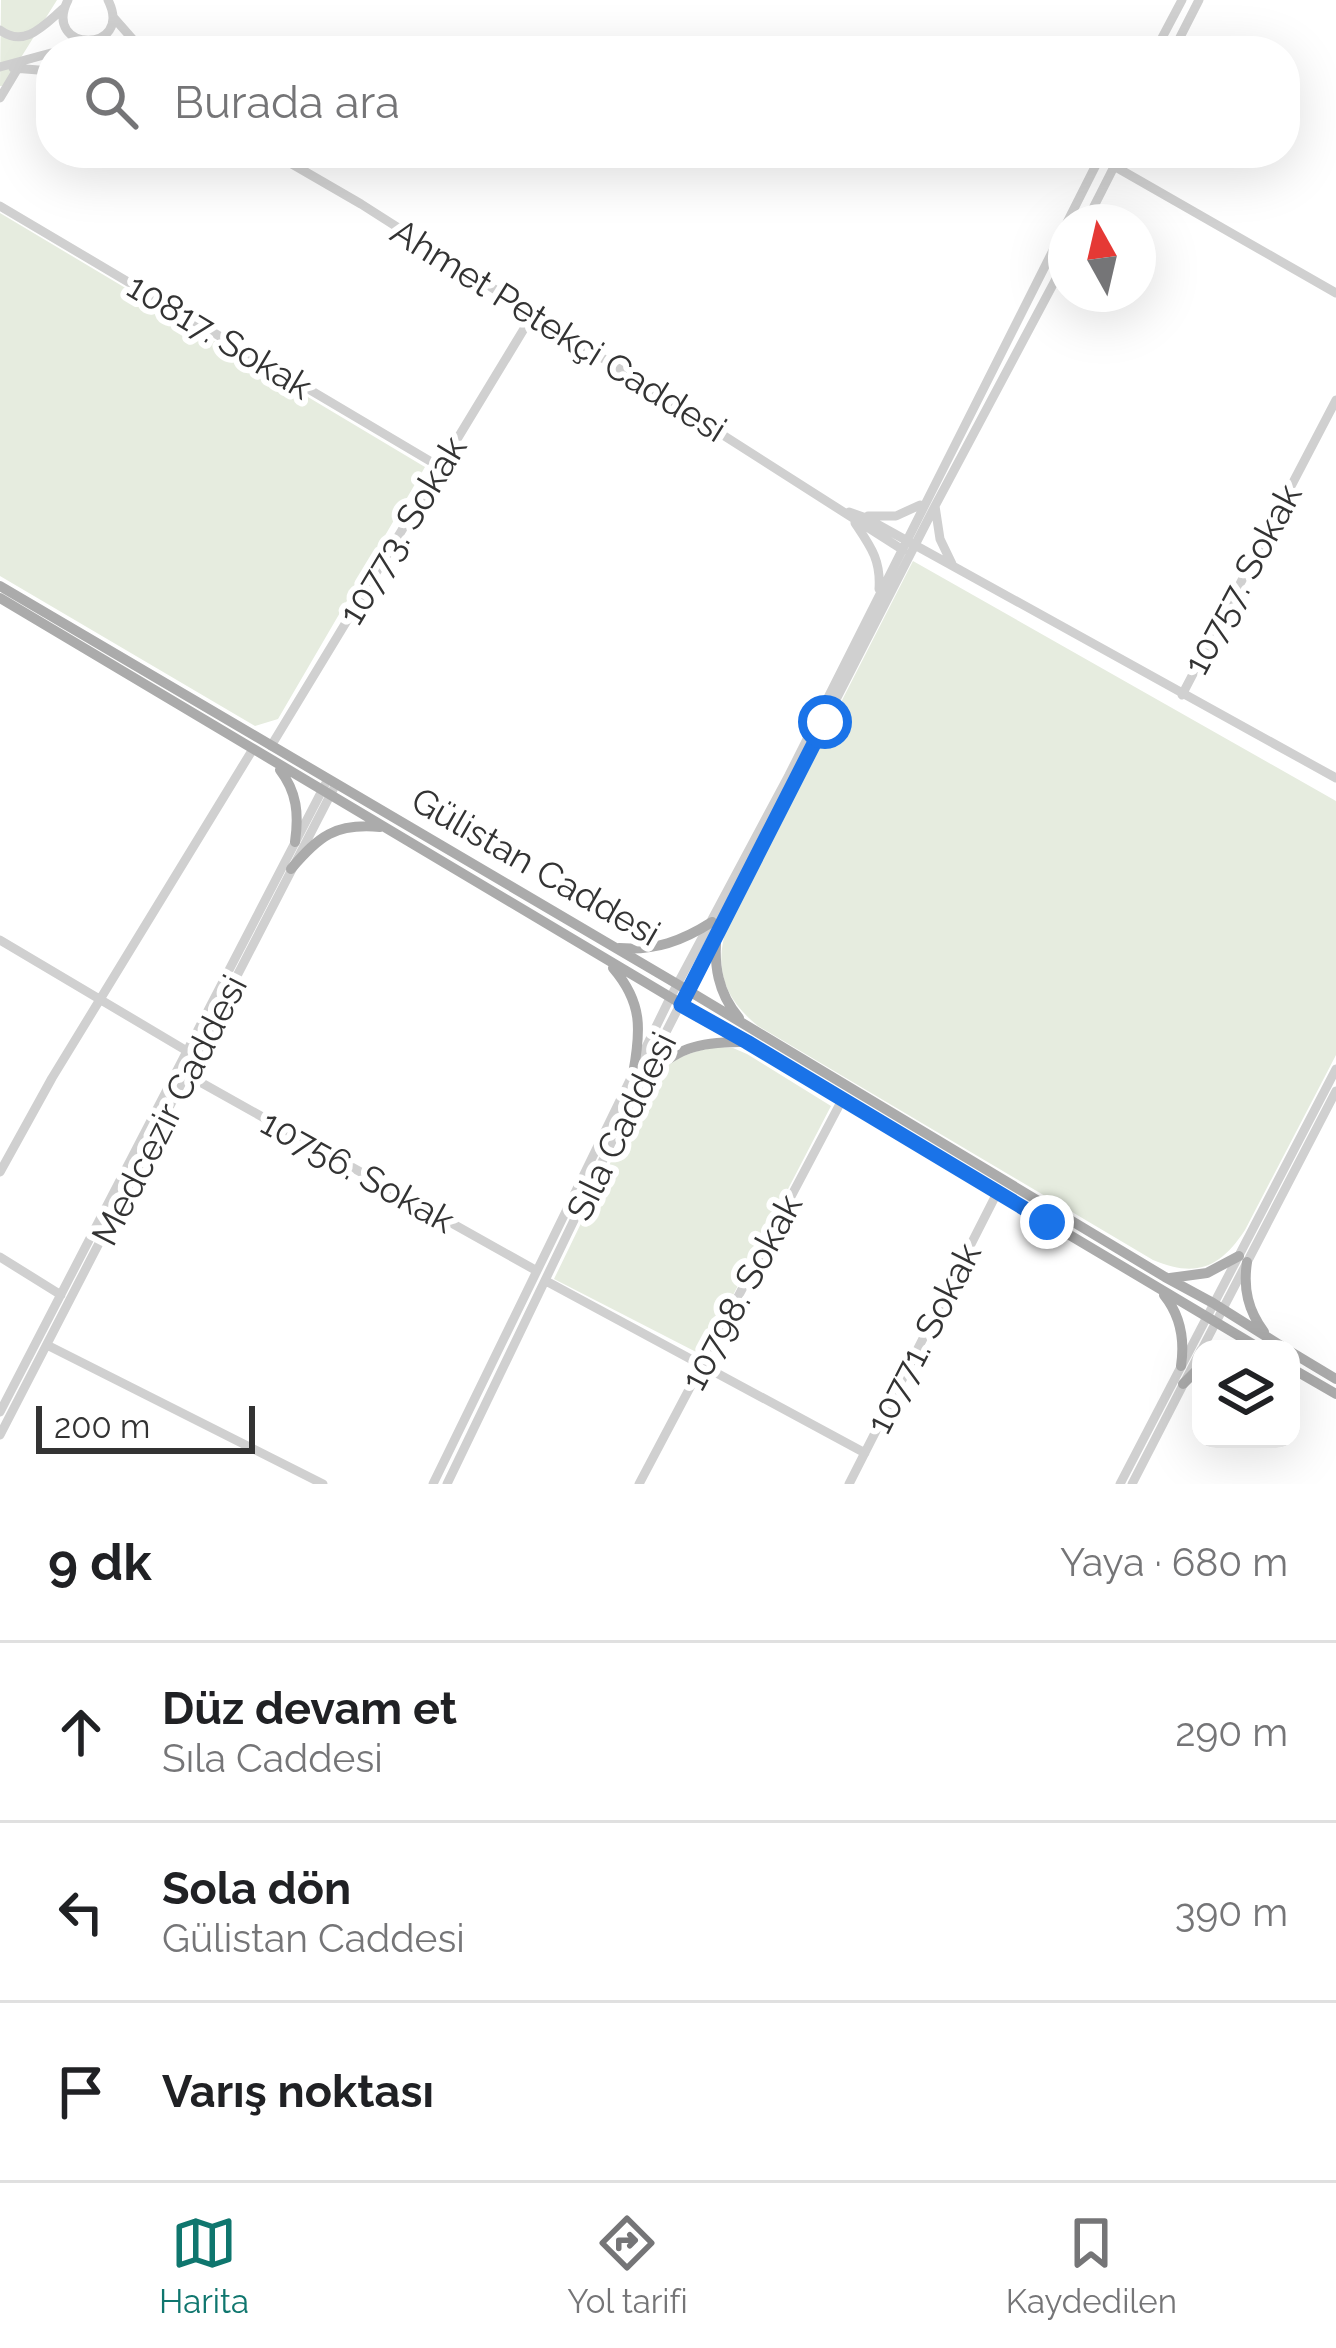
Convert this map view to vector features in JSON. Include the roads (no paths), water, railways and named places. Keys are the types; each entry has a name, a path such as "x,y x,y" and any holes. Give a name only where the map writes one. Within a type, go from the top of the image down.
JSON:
{"main road":[{"name":"Gülistan Caddesi","path":"0,586 328,787 684,988 842,1100 997,1193 1161,1282 1218,1306 1260,1340"},
{"name":"Gülistan Caddesi","path":"0,598 253,749 270,752"},
{"path":"270,752 294,794 295,842"},
{"name":"Gülistan Caddesi","path":"328,787 382,828 675,1002 748,1035 1161,1282 1211,1319 1256,1340"},
{"path":"291,869 328,833 356,826 382,828"},
{"path":"614,947 675,943 714,927 720,988 748,1035 697,1044 637,1077"},
{"path":"607,961 623,980 639,1018 637,1077"},
{"path":"1181,1366 1181,1327 1161,1282 1207,1273 1243,1259 1249,1306 1263,1340"},
{"name":"Gülistan Caddesi","path":"1300,1357 1336,1378"},
{"path":"1300,1373 1336,1394"},
{"path":"1184,1384 1192,1376"}],"street":[{"path":"1164,36 1182,0"},
{"path":"1181,36 1199,0"},
{"path":"0,30 9,37 27,36 66,4"},
{"path":"66,4 62,19 66,30 76,36"},
{"path":"103,36 110,29 112,8"},
{"path":"112,8 132,36"},
{"path":"1,67 36,57"},
{"path":"1,67 36,70"},
{"path":"0,98 18,68"},
{"name":"Ahmet Petekçi Caddesi","path":"299,168 851,514 1336,778"},
{"name":"Sıla Caddesi","path":"714,927 1095,168"},
{"path":"1095,204 1113,168"},
{"path":"1117,168 1336,293"},
{"name":"10817. Sokak","path":"0,206 440,467"},
{"name":"Sıla Caddesi","path":"930,504 1048,292"},
{"name":"10773. Sokak","path":"270,752 533,314"},
{"name":"10757. Sokak","path":"1182,694 1336,400"},
{"path":"851,514 888,518 930,504 940,539 956,568"},
{"path":"851,514 881,570 879,593"},
{"name":"Sıla Caddesi","path":"447,1484 546,1281 637,1077 879,593 908,547"},
{"path":"0,1172 253,749"},
{"name":"Medcezir Caddesi","path":"0,1412 47,1345 295,842 328,787"},
{"name":"Medcezir Caddesi","path":"192,1054 291,869 328,787"},
{"path":"0,940 192,1054"},
{"path":"1243,1259 1336,1069"},
{"name":"Medcezir Caddesi","path":"0,1435 62,1295 183,1072"},
{"name":"10756. Sokak","path":"183,1072 537,1271"},
{"path":"433,1484 637,1077"},
{"path":"1120,1484 1336,1090"},
{"name":"10798. Sokak","path":"640,1484 842,1100"},
{"name":"10771. Sokak","path":"849,1484 997,1193"},
{"path":"0,1257 62,1295"},
{"path":"546,1281 865,1453"},
{"path":"1204,1340 1211,1319"},
{"path":"47,1345 323,1484"},
{"path":"1132,1484 1192,1368"},
{"path":"0,1382 17,1391"}]}
